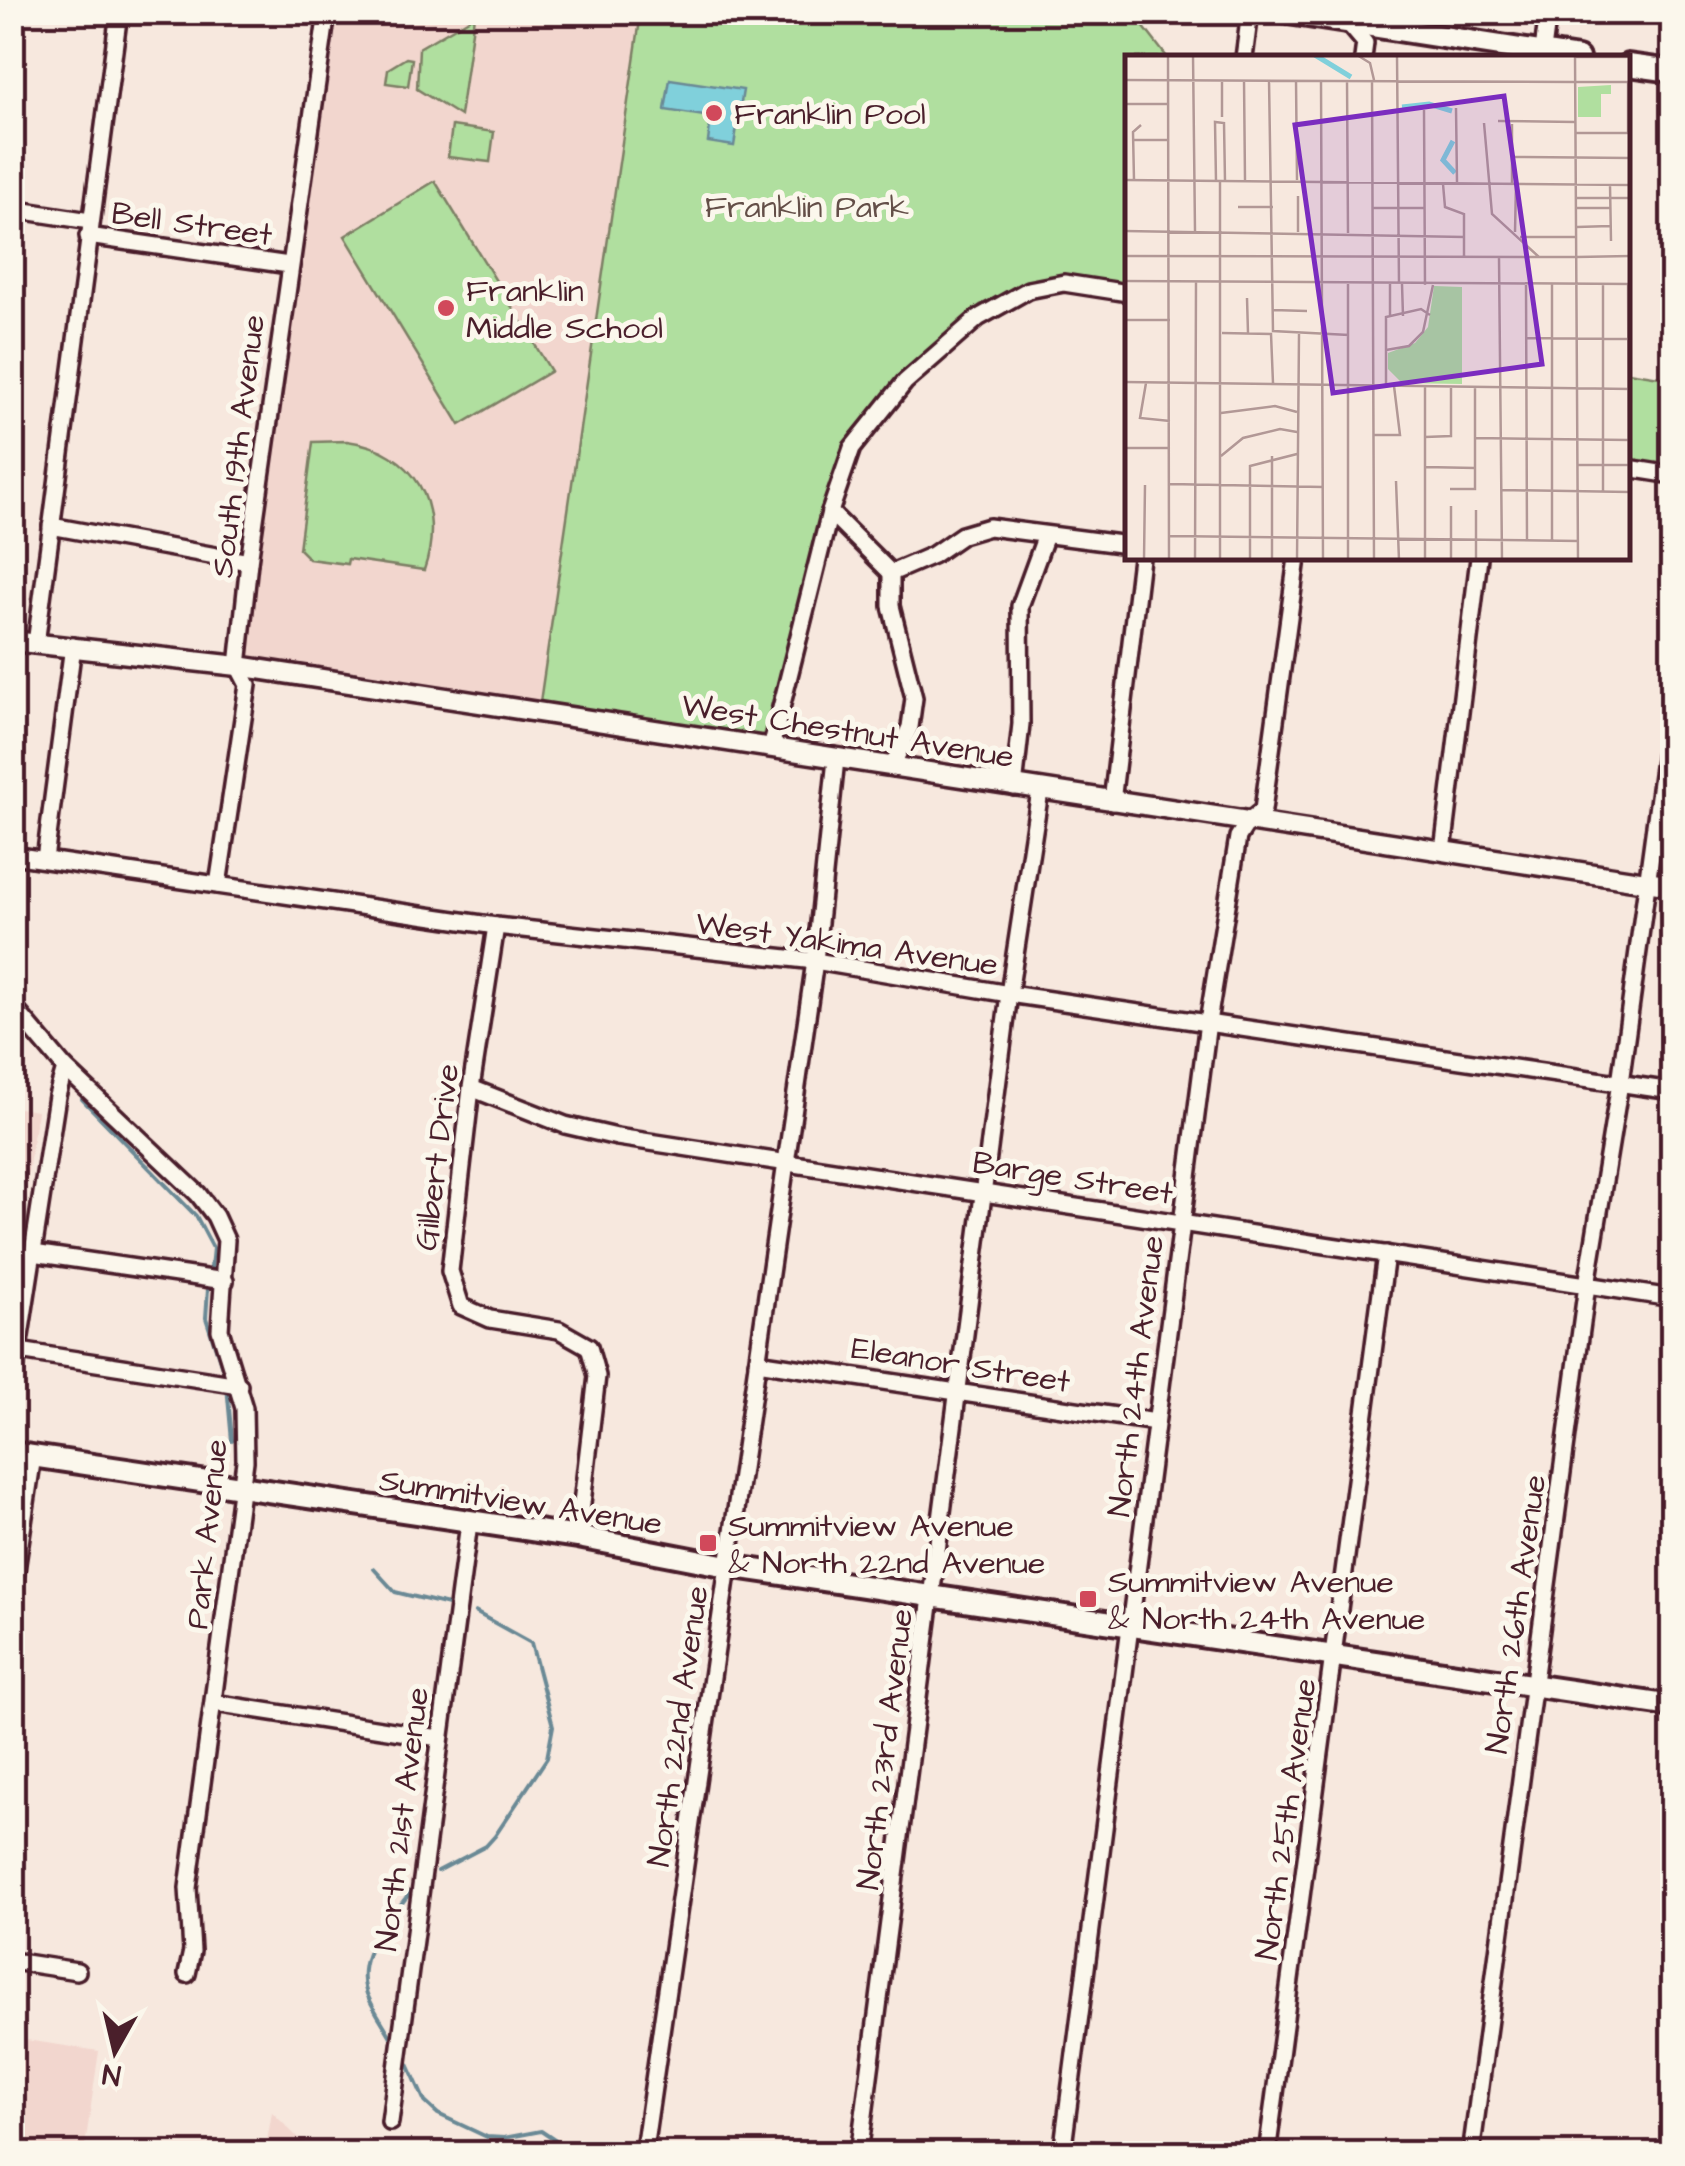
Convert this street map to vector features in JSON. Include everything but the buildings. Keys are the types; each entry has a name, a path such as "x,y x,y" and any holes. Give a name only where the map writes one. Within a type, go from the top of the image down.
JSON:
{"main road":[{"path":"1282,12 1349,18 1542,55"},
{"path":"1630,65 1672,72"},
{"name":"Summitview Avenue","path":"23,1454 242,1490 578,1537 728,1566 1672,1706"}],"street":[{"path":"36,644 119,12"},
{"name":"South 19th Avenue","path":"218,884 248,685 238,666 249,562 327,12"},
{"path":"1244,55 1250,12"},
{"path":"1542,55 1548,12"},
{"path":"1349,18 1364,42 1362,55"},
{"name":"Bell Street","path":"12,209 89,228 289,265"},
{"path":"771,748 830,512 852,448 906,382 978,318 1028,290 1064,283 1125,293"},
{"path":"1630,468 1672,476"},
{"path":"830,512 892,572 891,606 914,698 910,727 892,767"},
{"path":"51,526 249,562"},
{"path":"892,572 933,555 962,535 989,526 1125,545"},
{"path":"1014,786 1021,724 1020,606 1046,535"},
{"path":"1112,802 1141,560"},
{"name":"North 24th Avenue","path":"1062,2154 1208,1022 1238,838 1246,823 1263,810 1296,560"},
{"path":"1443,851 1478,560"},
{"name":"West Chestnut Avenue","path":"12,642 238,666 1672,886"},
{"path":"45,858 73,646"},
{"name":"North 26th Avenue","path":"1472,2154 1587,1285 1620,1083 1672,701"},
{"name":"North 22nd Avenue","path":"645,2143 814,961 836,758"},
{"name":"North 23rd Avenue","path":"859,2154 1009,994 1040,790"},
{"name":"West Yakima Avenue","path":"12,855 496,926 814,961 1009,994 1672,1091"},
{"name":"Gilbert Drive","path":"496,926 471,1088 450,1271 461,1306 490,1319 560,1330 589,1347 597,1376 578,1537"},
{"name":"Park Avenue","path":"12,1005 20,1027 198,1194 215,1216 226,1240 220,1330 246,1437 188,1888 192,1951 187,1974"},
{"path":"12,1388 57,1096 65,1068"},
{"name":"Barge Street","path":"471,1088 564,1126 1672,1298"},
{"path":"33,1253 225,1281"},
{"name":"North 25th Avenue","path":"1268,2154 1386,1254"},
{"path":"19,1351 231,1384"},
{"name":"Eleanor Street","path":"757,1362 1156,1422"},
{"path":"12,1597 23,1454"},
{"name":"North 21st Avenue","path":"390,2122 469,1523"},
{"path":"214,1703 439,1738"},
{"path":"12,1960 77,1971"}],"shaded area":[{"name":"Franklin Middle School","path":"338,13 641,13 540,702 244,658"},
{"path":"12,1107 37,1111 13,1276"},
{"path":"13,2038 99,2051 84,2153 13,2153"},
{"path":"272,2112 313,2153 265,2153"}],"green space":[{"name":"Franklin Park","path":"641,13 1133,13 1165,55 1125,55 1125,286 1023,285 980,305 850,435 836,470 763,736 540,702"},
{"path":"474,16 460,116 417,89 419,48"},
{"path":"406,58 412,59 408,86 386,83 388,69"},
{"path":"452,126 494,132 490,162 448,157"},
{"path":"435,181 551,371 460,425 345,236"},
{"path":"1630,372 1672,379 1672,469 1630,462"},
{"path":"347,441 391,456 419,485 431,524 424,570 348,559 347,564 309,559 299,549 313,442"}],"water":[{"name":"Franklin Pool","path":"670,79 743,90 734,146 708,142 711,117 665,110"}],"waterway":[{"path":"82,1099 196,1216 213,1248 211,1268"},
{"path":"208,1289 206,1318 225,1377"},
{"path":"227,1386 232,1441"},
{"path":"374,1569 395,1592 448,1605"},
{"path":"438,1871 486,1846 495,1836 547,1758 553,1726 531,1643 475,1612"},
{"path":"391,2037 367,1994 365,1965 376,1938 412,1890"},
{"path":"408,2064 425,2102 438,2114 487,2137 541,2131 575,2154"}],"place":[{"name":"Franklin Pool","path":"714,113"},
{"name":"Franklin Middle School","path":"446,308"},
{"name":"Summitview Avenue & North 22nd Avenue","path":"708,1543"},
{"name":"Summitview Avenue & North 24th Avenue","path":"1088,1599"}]}
